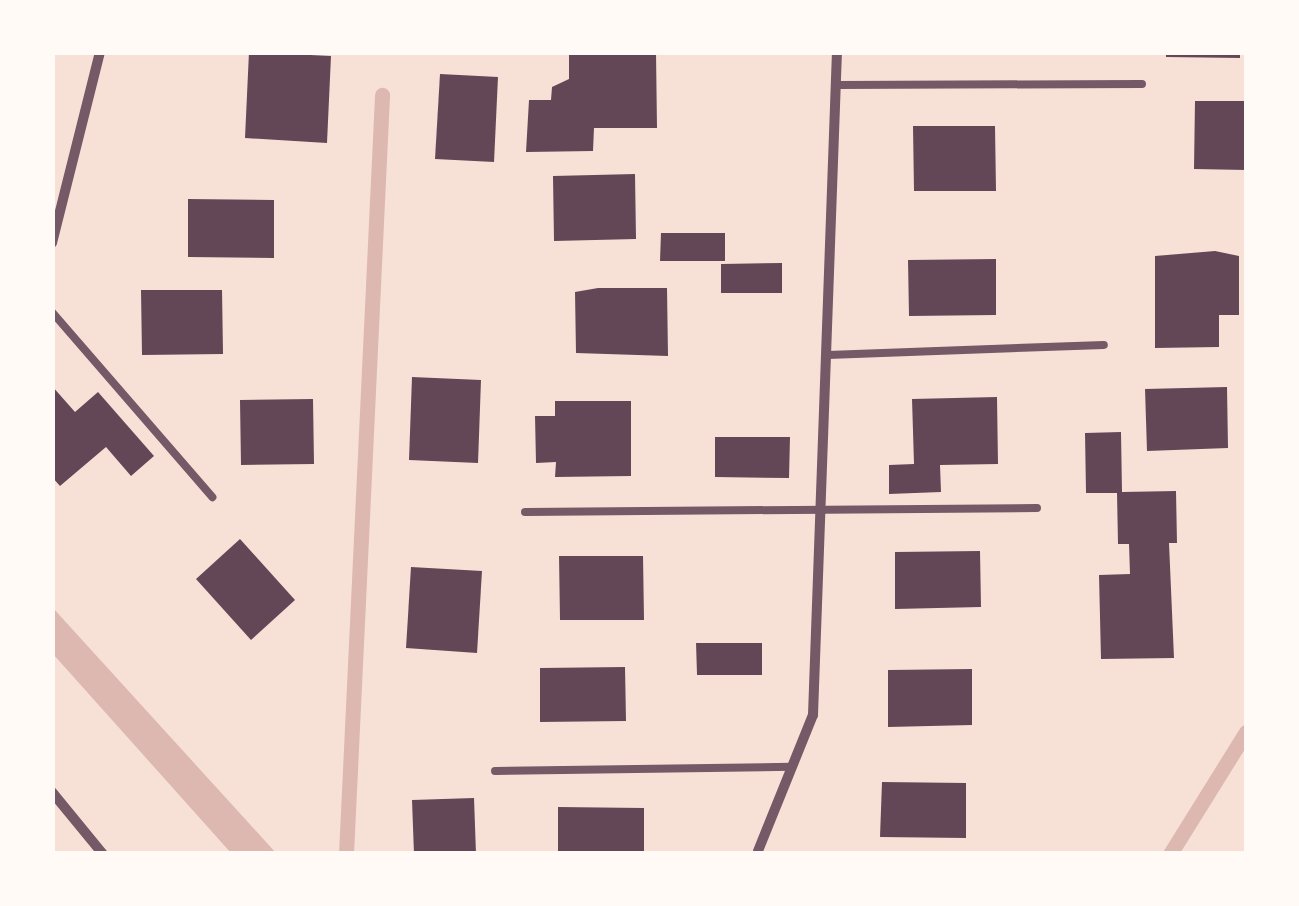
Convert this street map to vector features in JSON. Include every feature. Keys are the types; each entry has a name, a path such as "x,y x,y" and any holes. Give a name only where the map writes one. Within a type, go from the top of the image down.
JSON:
{"street":[{"path":"52,243 100,52"},
{"path":"758,851 812,714 837,52"},
{"path":"52,792 103,854"}],"lane":[{"path":"837,85 1142,84"},
{"path":"52,312 212,497"},
{"path":"828,355 1104,345"},
{"path":"525,512 1037,508"},
{"path":"495,771 792,766"}],"shaded area":[{"path":"53,608 276,853 231,853 53,654"}],"building":[{"path":"249,52 331,56 327,143 245,138"},
{"path":"569,52 656,52 657,128 594,128 593,151 526,152 529,100 551,100 552,87 569,79"},
{"path":"1166,52 1240,52 1240,58 1166,57"},
{"path":"440,74 498,77 494,162 435,159"},
{"path":"1195,101 1246,101 1246,170 1194,169"},
{"path":"913,126 995,126 996,191 914,191"},
{"path":"635,174 636,239 554,241 553,176"},
{"path":"188,199 274,200 274,258 188,257"},
{"path":"661,233 725,233 725,261 660,261"},
{"path":"1215,251 1239,256 1239,315 1219,315 1219,347 1155,348 1155,256"},
{"path":"996,259 996,315 909,316 908,260"},
{"path":"782,263 782,293 721,293 721,264"},
{"path":"667,288 668,356 576,353 575,292"},
{"path":"141,290 222,290 223,354 142,355"},
{"path":"412,377 481,380 478,463 409,460"},
{"path":"52,386 75,412 98,392 154,456 131,476 106,447 60,486 52,477"},
{"path":"1227,387 1228,448 1147,451 1145,389"},
{"path":"997,397 998,464 940,465 941,492 889,494 889,465 914,464 912,399"},
{"path":"313,399 314,464 241,465 240,400"},
{"path":"555,401 631,401 631,476 555,477 556,462 536,463 535,416 555,416"},
{"path":"1121,432 1122,492 1176,491 1177,543 1169,543 1174,658 1101,659 1099,575 1130,574 1129,544 1118,544 1117,493 1086,493 1085,433"},
{"path":"715,437 790,437 789,478 715,477"},
{"path":"240,539 295,600 251,640 196,579"},
{"path":"980,551 981,607 895,609 895,552"},
{"path":"559,556 643,556 644,620 560,620"},
{"path":"411,567 482,571 477,653 406,648"},
{"path":"696,643 762,643 762,675 697,675"},
{"path":"625,667 626,721 540,722 540,668"},
{"path":"972,669 972,725 888,727 888,670"},
{"path":"882,782 966,783 966,838 880,837"},
{"path":"474,798 476,854 414,854 412,800"},
{"path":"558,807 644,808 644,854 558,854"}],"waterway":[{"path":"346,854 382,95"},
{"path":"1170,854 1246,732"}]}
